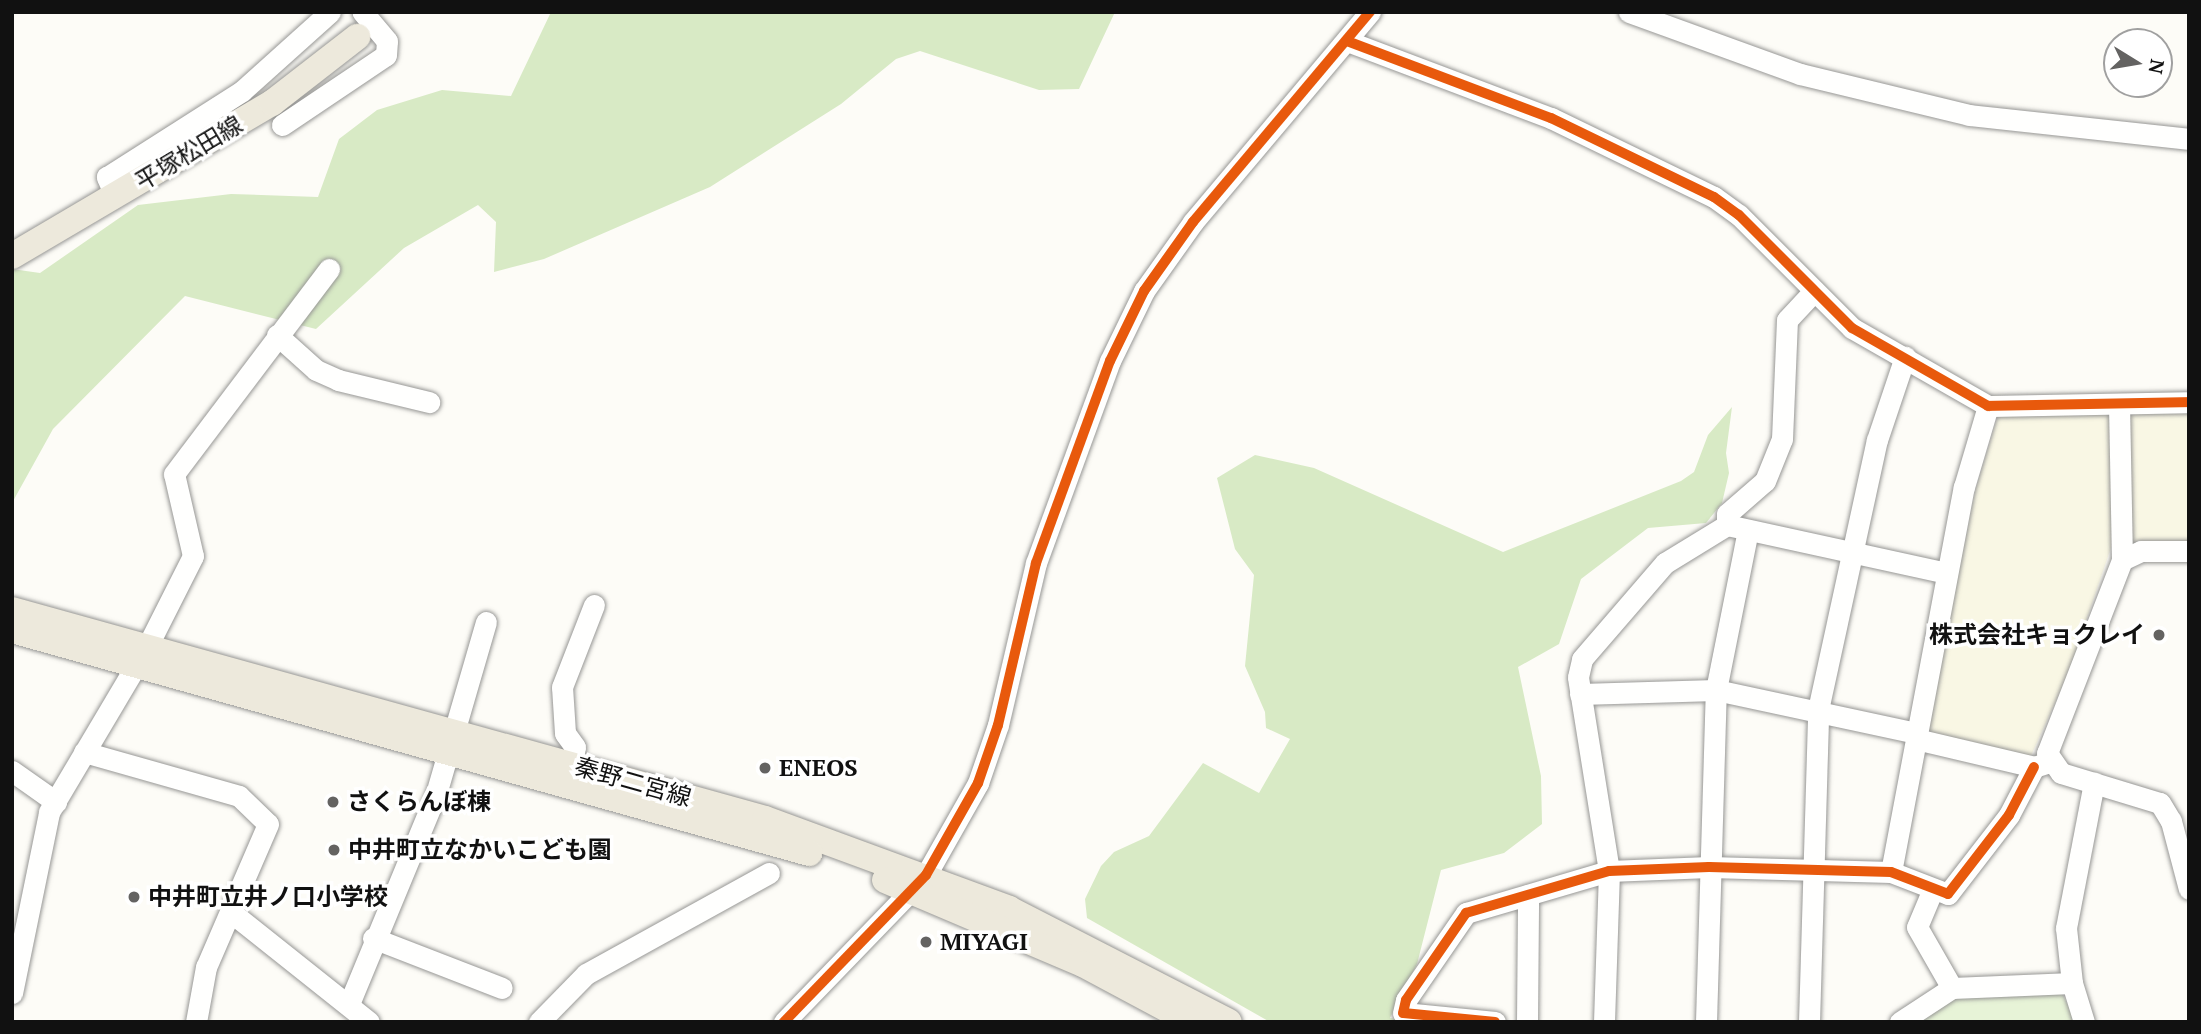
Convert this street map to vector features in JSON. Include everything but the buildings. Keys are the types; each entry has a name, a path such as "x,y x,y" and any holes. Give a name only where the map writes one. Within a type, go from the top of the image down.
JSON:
{"main road":[{"name":"平塚松田線","path":"12,256 272,103 360,24"},
{"name":"秦野二宮線","path":"12,610 141,655 450,741 920,883 1083,964 1191,1022"},
{"name":"秦野二宮線","path":"12,630 141,655"},
{"name":"秦野二宮線","path":"450,741 572,765 765,819 920,883 1090,946 1229,1022"}],"street":[{"path":"115,196 107,177 242,91 330,12"},
{"path":"784,1022 920,883 978,783 998,725 1036,563 1110,361 1144,291 1193,222 1370,12"},
{"path":"1629,12 1800,74 1969,115 2189,139"},
{"path":"282,125 386,55 387,41 360,24"},
{"path":"1347,41 1551,118 1714,197 1852,328 1988,405 2189,402"},
{"path":"13,990 19,927 56,802 141,655 193,556 174,474 329,269"},
{"path":"1814,291 1787,320 1782,439 1765,481 1727,513 1738,527 1947,573"},
{"path":"277,335 316,370 338,380 429,402"},
{"path":"1809,1022 1810,869 1818,710 1851,550 1905,357"},
{"path":"1495,1022 1403,1013 1406,1000 1466,913 1609,871 1709,867 1891,872 1948,894 1973,867 2041,765 2122,560 2119,404"},
{"path":"1891,872 1947,573 1988,405"},
{"path":"1706,1022 1716,690 1738,527"},
{"path":"1604,1022 1609,871 1580,694 1582,659 1657,573 1738,527"},
{"path":"2122,560 2141,551 2189,551"},
{"path":"572,765 575,747 565,733 562,687 594,605"},
{"path":"349,1004 373,938 436,794 486,622"},
{"path":"1580,694 1716,690 1818,710 2041,765 2160,803 2171,821 2189,889"},
{"path":"84,752 239,796 268,824 232,913 206,967 196,1022"},
{"path":"12,771 56,802"},
{"path":"2084,1022 2072,983 2068,902 2094,783"},
{"path":"539,1022 586,974 769,873"},
{"path":"1933,889 1917,928 1952,988"},
{"path":"1527,1022 1528,895"},
{"path":"232,913 369,1022"},
{"path":"373,938 502,988"},
{"path":"1900,1022 1952,988 2072,983"}],"shaded area":[{"path":"2189,405 2189,544 2132,547 2126,541 2130,410"},
{"path":"2001,406 2109,406 2114,539 2068,674 2030,758 1934,737 1926,725 1976,488"}],"green space":[{"path":"551,12 1115,12 1079,89 1039,90 920,51 896,59 841,104 710,187 544,259 494,272 496,222 478,205 404,248 316,329 185,296 53,429 12,503 12,269 40,273 138,205 231,194 318,197 339,139 377,110 442,90 511,96"},
{"path":"1732,407 1726,453 1729,473 1722,503 1706,523 1648,528 1581,579 1559,644 1518,667 1541,776 1542,824 1504,853 1441,870 1417,964 1390,1018 1417,1022 1270,1022 1087,918 1085,899 1101,866 1114,852 1149,836 1203,763 1259,793 1290,739 1266,728 1265,712 1245,666 1254,575 1235,549 1217,478 1255,455 1314,468 1503,552 1681,481 1694,472 1708,435"},
{"path":"2061,991 2076,1022 1911,1022 1945,999"}],"cycle path":[{"path":"784,1022 926,875 978,783 998,725 1036,563 1110,361 1144,291 1193,222 1370,12"},
{"path":"1347,41 1551,118 1714,197 1739,215 1852,328 1988,406 2189,402"},
{"path":"1495,1022 1403,1013 1406,1000 1466,913 1609,871 1709,867 1891,872 1948,894 2009,815 2034,767"}],"place":[{"name":"株式会社キョクレイ","path":"2159,635"},
{"name":"ENEOS","path":"765,768"},
{"name":"さくらんぼ棟","path":"333,802"},
{"name":"中井町立なかいこども園","path":"334,850"},
{"name":"中井町立井ノ口小学校","path":"134,897"},
{"name":"MIYAGI","path":"926,942"}]}
